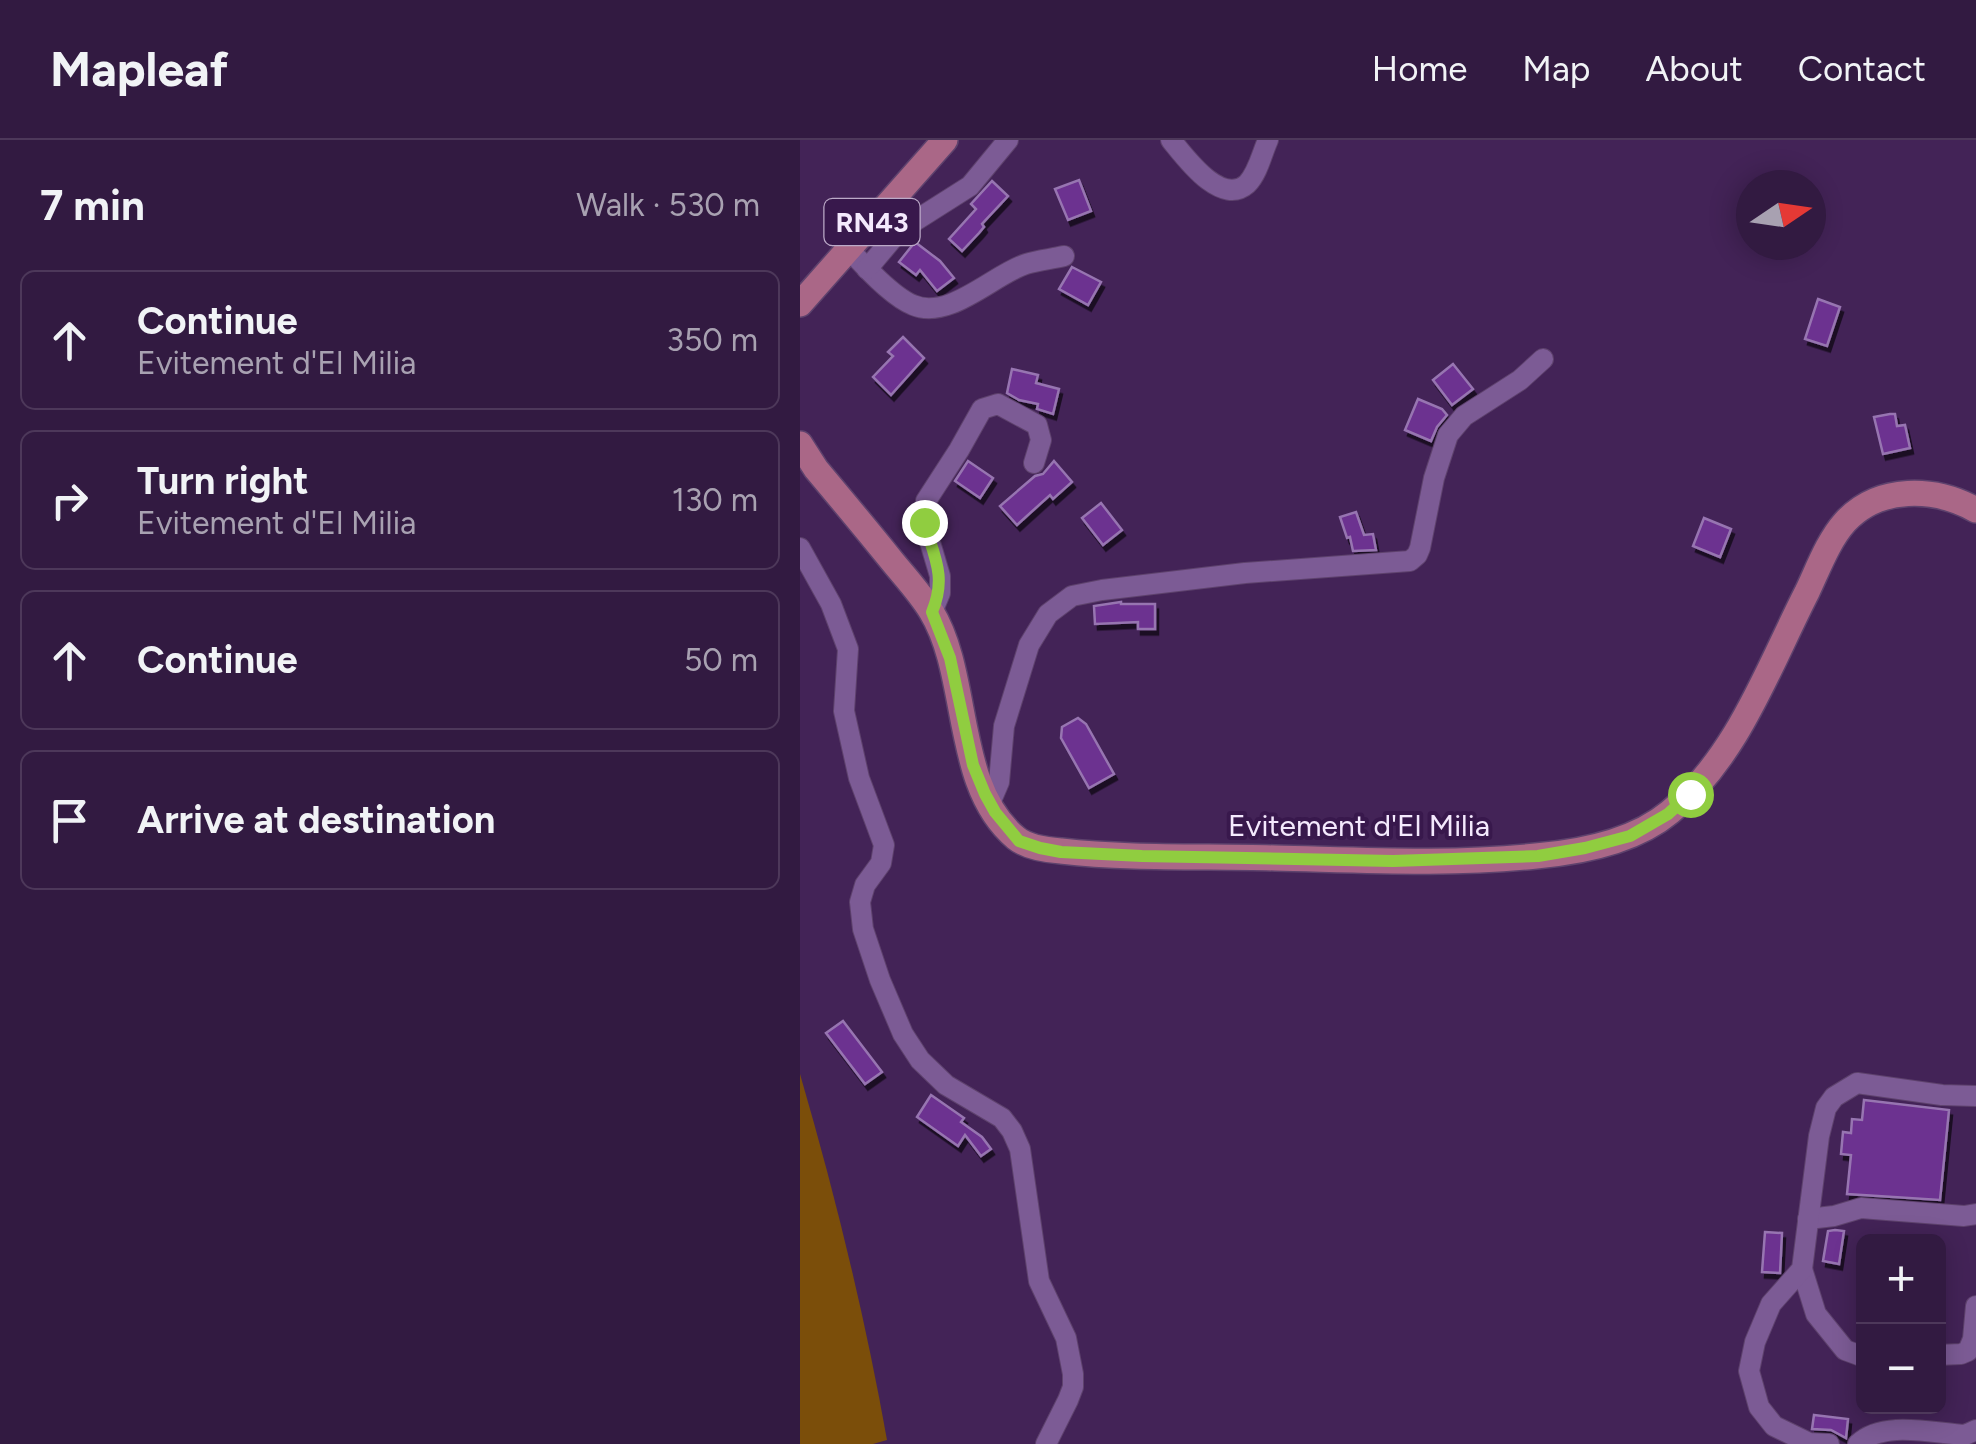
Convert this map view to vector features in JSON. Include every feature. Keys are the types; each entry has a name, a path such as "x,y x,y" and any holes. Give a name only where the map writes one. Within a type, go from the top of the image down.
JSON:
{"main road":[{"name":"RN43","path":"800,304 945,140"},
{"name":"Evitement d'El Milia","path":"800,444 932,612 950,658 973,765 990,803 1019,841 1061,852 1463,860 1538,856 1630,836 1668,814 1718,760 1744,721 1844,523 1873,502 1912,492 1937,494 1976,510"}],"street":[{"path":"867,269 898,231 970,186 1008,140"},
{"path":"1171,140 1210,181 1230,190 1252,178 1268,140"},
{"path":"849,249 867,269 911,304 938,307 982,289 1024,264 1064,256"},
{"path":"990,803 999,782 1004,726 1022,664 1039,626 1058,604 1072,596 1102,590 1245,573 1410,562 1420,548 1434,478 1448,435 1457,422 1520,380 1543,359"},
{"path":"932,612 940,592 940,576 924,522 926,501 982,408 998,404 1037,425 1041,440 1034,463"},
{"path":"800,548 831,604 848,649 844,710 859,778 884,845 881,863 864,885 860,902 863,929 880,980 903,1034 920,1060 946,1084 1002,1118 1020,1149 1039,1280 1066,1338 1073,1374 1068,1400 1046,1444"},
{"path":"1856,1354 1845,1350 1816,1314 1802,1268 1826,1108 1834,1097 1858,1083 1976,1096"},
{"path":"1808,1218 1861,1208 1976,1214"},
{"path":"1802,1268 1771,1304 1754,1342 1749,1371 1759,1407 1774,1426 1809,1443 1829,1444"},
{"path":"1771,1304 1816,1314"},
{"path":"1946,1355 1968,1351 1976,1306"},
{"path":"1858,1444 1867,1435 1884,1429 1965,1435 1976,1430"}],"shaded area":[{"path":"800,1074 848,1256 878,1394 887,1440 873,1444 800,1444"}],"building":[{"path":"1079,180 1091,211 1068,220 1055,189"},
{"path":"992,181 1008,196 962,251 949,239 976,209 971,204"},
{"path":"915,242 954,278 937,291 920,270 916,275 899,262"},
{"path":"1072,267 1101,282 1088,305 1059,289"},
{"path":"1818,299 1840,307 1827,346 1805,339"},
{"path":"903,337 924,358 891,395 873,377 893,356 888,352"},
{"path":"1453,364 1473,389 1452,405 1433,380"},
{"path":"1012,369 1038,375 1036,383 1059,389 1053,414 1007,393"},
{"path":"1418,399 1447,415 1431,441 1405,430"},
{"path":"1895,414 1897,426 1905,425 1910,448 1883,454 1874,417"},
{"path":"968,461 993,478 980,498 955,481"},
{"path":"1054,461 1072,482 1053,499 1050,495 1017,525 1000,506"},
{"path":"1101,503 1122,530 1103,545 1082,518"},
{"path":"1356,512 1364,535 1373,534 1376,550 1353,551 1340,517"},
{"path":"1704,518 1731,529 1720,557 1693,546"},
{"path":"1121,602 1155,604 1155,629 1138,629 1138,622 1095,624 1094,606"},
{"path":"1078,718 1086,724 1114,774 1089,788 1061,738 1062,727"},
{"path":"843,1021 882,1072 865,1084 826,1033"},
{"path":"931,1095 964,1118 961,1122 991,1149 981,1156 965,1135 958,1146 917,1117"},
{"path":"1864,1100 1949,1110 1940,1200 1847,1194 1851,1155 1841,1154 1843,1132 1851,1133 1852,1119 1862,1120"},
{"path":"1828,1231 1844,1231 1839,1264 1823,1261"},
{"path":"1765,1232 1782,1233 1780,1273 1762,1272"},
{"path":"1814,1415 1848,1419 1846,1438 1831,1430 1812,1429"}],"route":[{"path":"924,522 940,576 940,592 932,612 950,658 973,765 995,812 1019,841 1061,852 1142,856 1393,861 1538,856 1630,836 1651,826 1690,794"}]}
